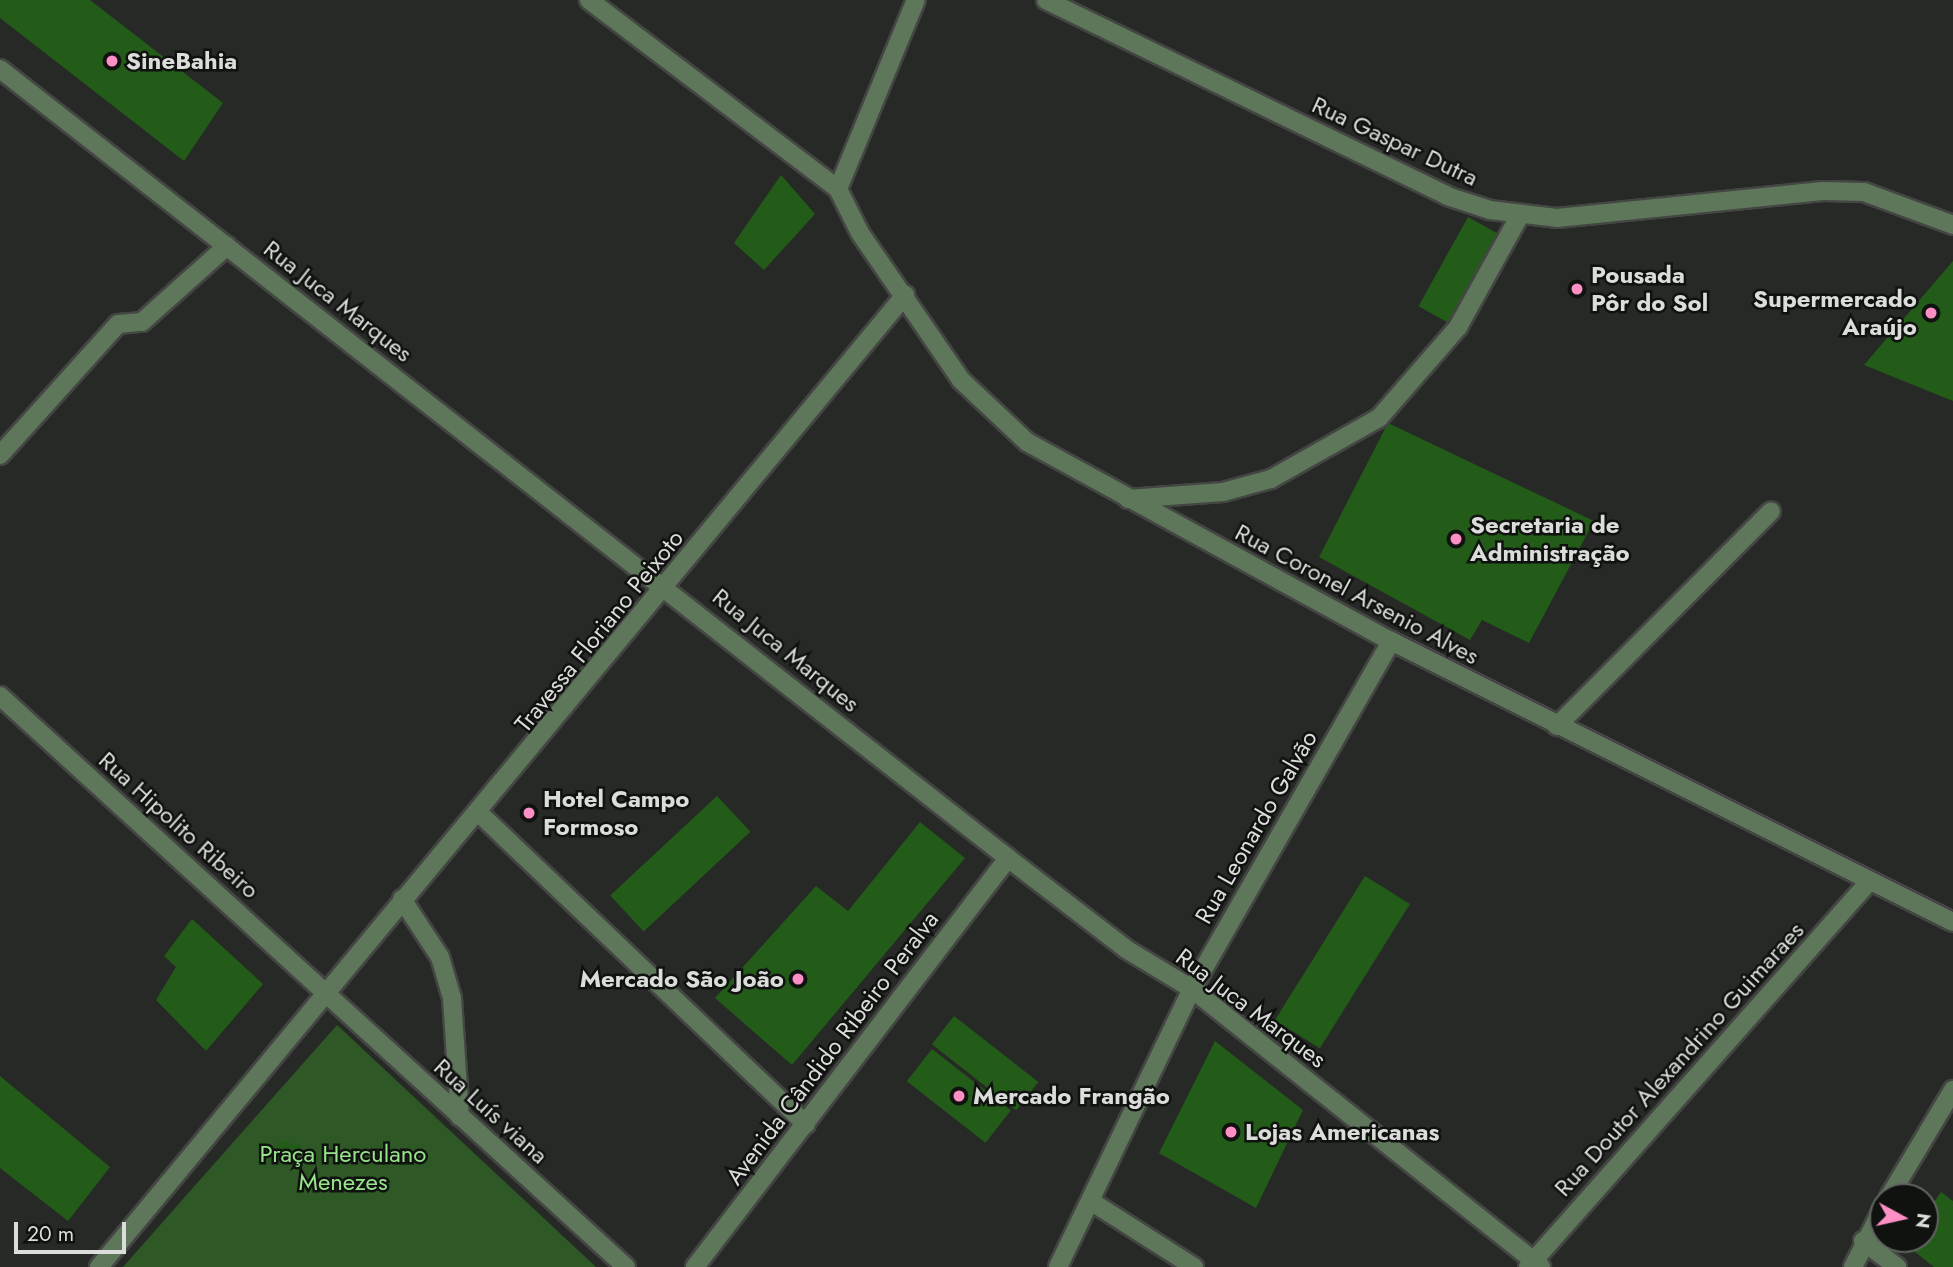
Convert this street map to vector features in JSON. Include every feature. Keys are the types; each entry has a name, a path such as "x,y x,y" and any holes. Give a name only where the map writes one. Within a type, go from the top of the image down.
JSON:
{"street":[{"path":"589,0 838,189 916,0"},
{"name":"Rua Gaspar Dutra","path":"1046,0 1447,196 1519,217 1823,191 1864,192 1953,225"},
{"name":"Rua Juca Marques","path":"0,69 668,587 1008,858 1126,949 1192,989 1534,1265"},
{"name":"Rua Coronel Arsenio Alves","path":"838,189 961,380 998,419 1128,499 1391,641 1867,884 1953,922"},
{"path":"1128,499 1223,492 1271,479 1379,418 1458,327 1519,217"},
{"path":"0,455 118,324 142,322 227,246"},
{"name":"Travessa Floriano Peixoto","path":"99,1267 325,991 480,814 905,295"},
{"path":"1557,726 1771,511"},
{"name":"Rua Leonardo Galvão","path":"1058,1267 1092,1202 1192,989 1391,641"},
{"name":"Rua Hipolito Ribeiro","path":"0,696 325,991"},
{"path":"480,814 806,1124"},
{"name":"Avenida Cândido Ribeiro Peralva","path":"695,1267 1008,858"},
{"name":"Rua Doutor Alexandrino Guimaraes","path":"1534,1265 1867,884"},
{"path":"402,900 440,957 452,998 460,1116"},
{"name":"Rua Luís viana","path":"325,991 626,1267"},
{"path":"1897,1183 1953,1090"},
{"path":"1092,1202 1194,1267"},
{"path":"1853,1267 1869,1231"},
{"path":"1863,1241 1897,1267"}],"green space":[{"name":"Praça Herculano Menezes","path":"337,1025 596,1267 123,1267"}],"building":[{"name":"SineBahia","path":"0,0 90,0 223,103 184,161 0,18"},
{"path":"781,175 815,214 764,270 734,243"},
{"path":"1468,217 1501,235 1452,325 1419,306"},
{"name":"Supermercado Araújo","path":"1953,261 1953,401 1864,365"},
{"name":"Secretaria de Administração","path":"1388,423 1594,521 1529,643 1482,620 1470,640 1319,557"},
{"path":"717,796 750,832 644,931 610,896"},
{"name":"Mercado São João","path":"920,822 965,858 792,1065 715,998 816,886 848,911"},
{"path":"1365,876 1410,904 1320,1048 1275,1020"},
{"path":"192,919 263,984 206,1051 156,1000 176,967 164,956"},
{"path":"954,1016 1038,1082 1016,1110 932,1044"},
{"name":"Lojas Americanas","path":"1215,1041 1303,1110 1256,1208 1159,1153"},
{"name":"Mercado Frangão","path":"932,1049 1011,1111 986,1143 907,1081"},
{"path":"0,1076 110,1167 68,1221 0,1168"},
{"path":"280,1141 302,1145 295,1161 274,1153"},
{"path":"1941,1192 1953,1201 1953,1267 1934,1267 1916,1253 1939,1253"}],"place":[{"name":"SineBahia","path":"112,61"},
{"name":"Pousada Pôr do Sol","path":"1577,289"},
{"name":"Supermercado Araújo","path":"1931,313"},
{"name":"Secretaria de Administração","path":"1456,539"},
{"name":"Hotel Campo Formoso","path":"529,813"},
{"name":"Mercado São João","path":"798,979"},
{"name":"Mercado Frangão","path":"959,1096"},
{"name":"Lojas Americanas","path":"1231,1132"}]}
